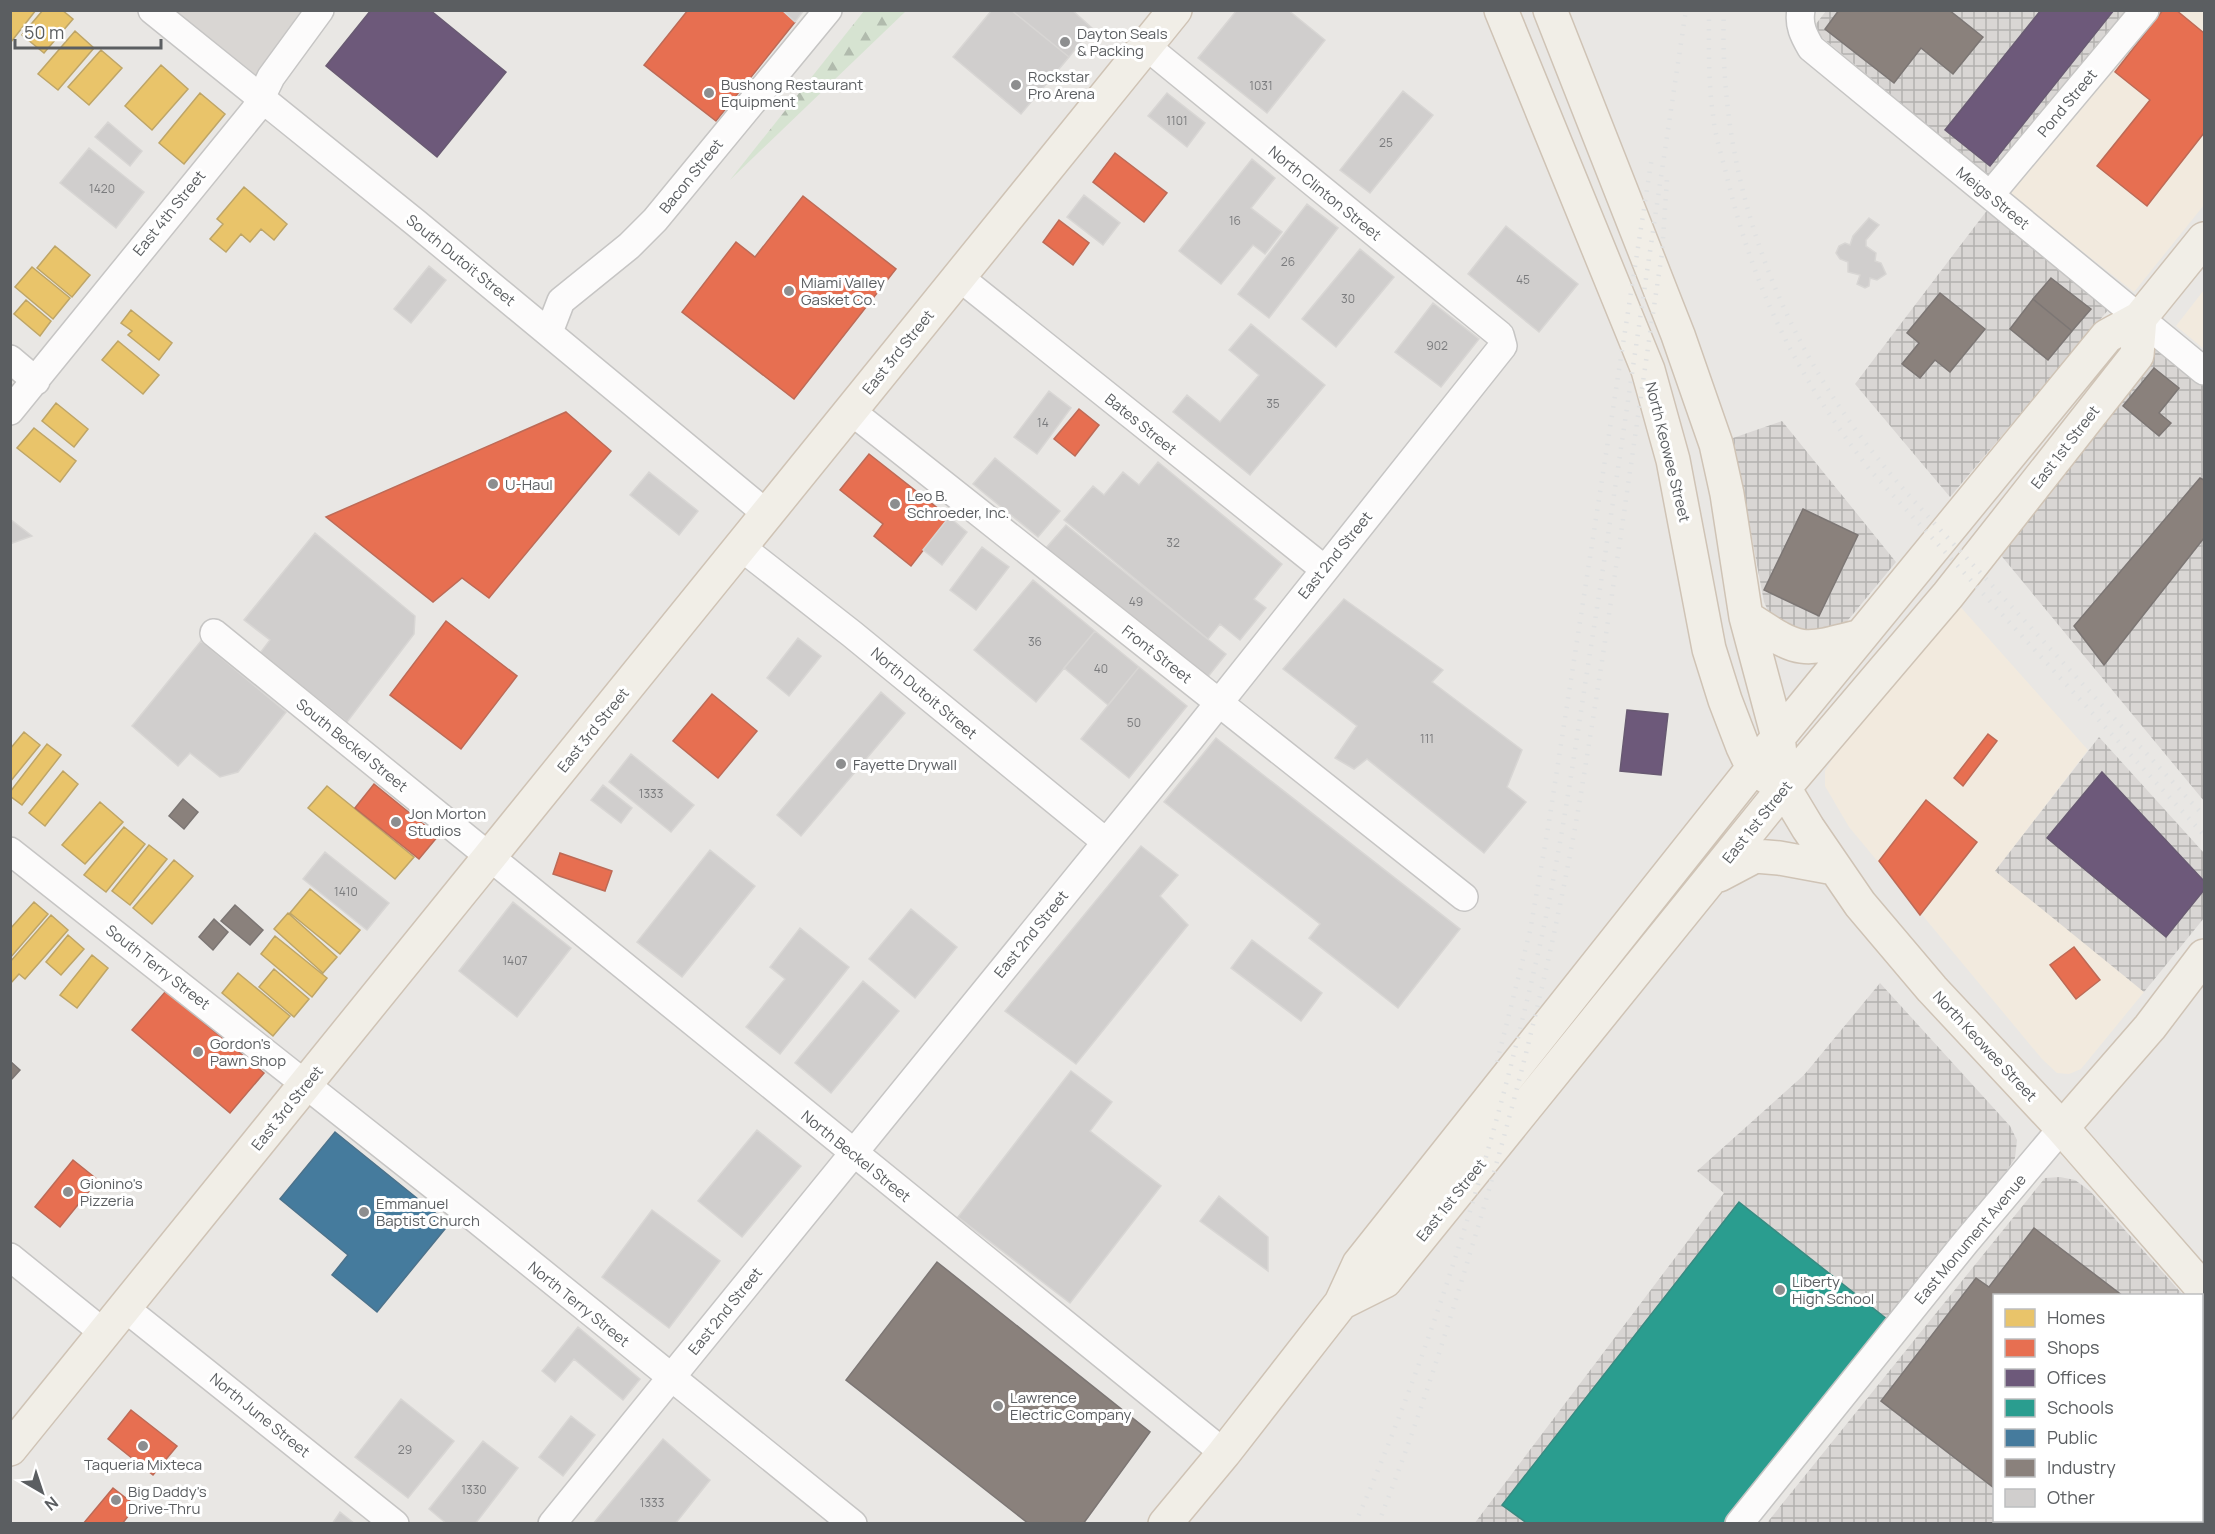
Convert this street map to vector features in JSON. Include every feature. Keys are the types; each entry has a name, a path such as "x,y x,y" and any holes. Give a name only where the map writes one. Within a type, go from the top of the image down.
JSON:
{"main road":[{"name":"East 3rd Street","path":"10,1449 1175,10"},
{"name":"North Keowee Street","path":"1501,10 1648,370 1673,460 1709,649 1725,700 1753,768 1784,788 1834,868 1932,988 2062,1128 2205,1290"},
{"name":"North Keowee Street","path":"1550,10 1697,385 1716,444 1727,494 1746,617 1778,737 1784,788"},
{"name":"East 1st Street","path":"1165,1524 1224,1453 1341,1303 1359,1264 1778,737 2108,336 2140,318 2205,239"},
{"name":"East 1st Street","path":"1341,1303 1385,1281 1784,788 1948,595 2137,355 2140,318"},
{"path":"1746,617 1780,640 1808,648 1861,636"},
{"path":"1708,883 1755,856 1834,868"},
{"name":"East Monument Avenue","path":"2062,1128 2150,1027 2205,956"}],"street":[{"name":"South Dutoit Street","path":"152,10 549,332 560,344 767,514"},
{"name":"East 4th Street","path":"10,411 255,110 270,77 320,10"},
{"name":"Bacon Street","path":"549,332 561,301 629,246 655,220 828,10"},
{"name":"Pond Street","path":"1990,195 2145,10"},
{"name":"Meigs Street","path":"1801,12 1802,33 1811,48 2205,371"},
{"name":"North Clinton Street","path":"1146,46 1500,335 1503,341"},
{"name":"Bates Street","path":"959,277 1324,569"},
{"name":"East 2nd Street","path":"552,1524 1106,842 1503,346 1503,341"},
{"path":"10,360 36,381"},
{"name":"Front Street","path":"851,411 1464,897"},
{"name":"North Dutoit Street","path":"741,547 852,634 1106,842"},
{"name":"South Beckel Street","path":"214,633 490,857"},
{"name":"South Terry Street","path":"10,851 305,1085"},
{"name":"North Beckel Street","path":"490,857 1224,1453"},
{"name":"North Terry Street","path":"305,1085 853,1524"},
{"name":"East Monument Avenue","path":"1739,1524 1965,1243 2062,1128"},
{"path":"10,1257 104,1333"},
{"name":"North June Street","path":"125,1308 395,1524"}],"shaded area":[{"path":"152,11 320,11 260,99"},
{"path":"1826,11 2154,11 2007,192 1812,29"},
{"path":"2154,11 2204,11 2204,205 2134,292 2007,192"},
{"path":"1988,209 2109,309 1950,497 1855,384"},
{"path":"2204,290 2204,349 2176,326"},
{"path":"2159,346 2204,384 2204,801 1999,553"},
{"path":"1782,421 1896,562 1844,625 1815,639 1771,617 1764,602 1733,438"},
{"path":"1957,603 2088,750 1996,870 2144,992 2081,1069 2069,1074 2057,1073 2042,1059 1849,827 1825,786 1825,771 1833,758"},
{"path":"2099,737 2204,853 2204,918 2144,992 1995,871"},
{"path":"1880,983 2010,1126 2017,1140 2015,1158 2001,1180 1720,1523 1474,1524 1724,1193 1697,1171 1804,1075"},
{"path":"2060,1177 2075,1180 2090,1191 2182,1294 1993,1294 1993,1522 2203,1522 2203,1318 2204,1523 1766,1524 2045,1178"}],"green space":[{"path":"864,11 906,11 730,180"}],"building: Homes":[{"path":"10,10 36,10 11,42 10,42"},
{"path":"43,10 62,10 73,19 44,53 22,35"},
{"path":"75,31 94,48 58,90 38,74"},
{"path":"101,50 122,68 89,105 68,87"},
{"path":"161,65 188,89 152,130 125,106"},
{"path":"200,93 225,114 184,164 159,143"},
{"path":"244,187 287,224 274,240 261,229 250,242 241,234 226,252 210,239 223,224 217,219"},
{"path":"55,246 90,275 72,297 37,268"},
{"path":"32,267 70,298 53,319 15,287"},
{"path":"26,300 51,321 40,336 14,314"},
{"path":"131,310 172,343 159,360 128,335 132,331 121,323"},
{"path":"118,341 159,375 143,394 102,360"},
{"path":"56,403 88,429 74,447 42,421"},
{"path":"34,428 76,461 60,482 17,448"},
{"path":"24,732 40,745 10,782 10,749"},
{"path":"47,744 61,755 22,805 10,796 10,792"},
{"path":"63,771 78,784 45,826 29,813"},
{"path":"327,786 414,857 395,879 308,808"},
{"path":"100,802 123,822 85,864 62,845"},
{"path":"124,827 145,844 106,892 84,875"},
{"path":"149,845 167,859 130,905 112,891"},
{"path":"174,860 193,876 152,924 133,908"},
{"path":"310,889 360,930 340,954 290,913"},
{"path":"34,902 48,914 10,958 10,929"},
{"path":"288,913 337,957 323,973 274,929"},
{"path":"51,915 68,930 25,979 19,974 10,984 10,962"},
{"path":"68,935 84,949 61,975 46,962"},
{"path":"275,936 327,978 312,997 261,954"},
{"path":"92,955 108,968 77,1008 60,995"},
{"path":"274,969 309,999 294,1017 259,987"},
{"path":"238,973 290,1016 273,1036 222,993"}],"building: Shops":[{"name":"Bushong Restaurant Equipment","path":"688,10 782,10 795,22 716,121 644,65"},
{"path":"2163,10 2176,10 2204,33 2204,133 2147,206 2097,166 2150,100 2115,72"},
{"path":"1115,153 1167,193 1144,222 1093,182"},
{"name":"Miami Valley Gasket Co.","path":"803,196 896,269 794,399 682,312 736,242 755,257"},
{"path":"1059,220 1089,243 1073,265 1043,242"},
{"path":"1079,409 1099,425 1075,456 1054,439"},
{"name":"U-Haul","path":"566,412 611,451 489,598 462,578 433,602 326,517"},
{"name":"Leo B. Schroeder, Inc.","path":"869,454 949,517 911,566 874,536 883,524 840,490"},
{"path":"446,621 517,676 461,749 390,695"},
{"path":"712,694 757,731 718,778 673,741"},
{"path":"1988,734 1997,741 1963,786 1954,778"},
{"name":"Jon Morton Studios","path":"374,784 438,836 419,859 355,808"},
{"path":"1926,800 1977,842 1920,915 1879,861"},
{"path":"560,853 612,871 605,891 553,874"},
{"path":"2074,947 2100,980 2076,999 2050,965"},
{"name":"Gordon's Pawn Shop","path":"166,991 264,1073 230,1113 132,1030"},
{"name":"Gionino's Pizzeria","path":"73,1160 98,1180 60,1227 35,1207"},
{"path":"131,1410 177,1446 153,1475 108,1439"},
{"name":"Big Daddy's Drive-Thru","path":"113,1488 136,1506 122,1524 83,1524"}],"building: Offices":[{"path":"371,10 430,10 506,72 437,157 326,66"},
{"path":"2041,10 2114,10 1990,166 1945,130"},
{"path":"1627,710 1668,714 1661,775 1620,771"},
{"path":"2102,772 2204,881 2204,890 2166,937 2047,838"}],"building: Schools":[{"path":"1739,1202 1892,1323 1726,1524 1528,1524 1502,1505"}],"building: Public":[{"name":"Emmanuel Baptist Church","path":"335,1132 449,1224 377,1312 332,1275 348,1255 280,1199"}],"building: Industry":[{"path":"1839,10 1949,10 1983,37 1953,74 1921,48 1894,83 1825,29"},
{"path":"2051,278 2091,309 2072,331 2033,299"},
{"path":"1940,293 1985,329 1950,372 1935,360 1920,378 1902,364 1919,343 1907,333"},
{"path":"2033,299 2072,331 2048,360 2010,329"},
{"path":"2154,368 2179,388 2159,413 2171,423 2159,436 2123,406"},
{"path":"2200,478 2204,480 2204,538 2104,665 2074,626"},
{"path":"1803,509 1858,535 1819,616 1764,590"},
{"path":"183,799 198,812 184,829 169,816"},
{"path":"235,905 263,930 250,945 221,921"},
{"path":"214,919 228,932 213,950 199,937"},
{"path":"10,1061 20,1070 10,1081"},
{"path":"2034,1228 2120,1294 1993,1294 1993,1487 1881,1401 1976,1278 1989,1287"},
{"name":"Lawrence Electric Company","path":"937,1262 1150,1432 1083,1524 1029,1524 846,1380"},
{"path":"2204,1449 2204,1524 2145,1524 2146,1522 2203,1522"},
{"path":"2039,1522 2064,1522 2063,1524 2041,1524"}],"building: Other":[{"path":"782,10 804,10 795,22"},
{"name":"Rockstar Pro Arena","path":"992,10 1011,10 1069,57 1021,114 953,57"},
{"name":"Dayton Seals & Packing","path":"1011,10 1072,10 1092,28 1069,57"},
{"path":"1237,10 1288,10 1325,40 1267,113 1198,58"},
{"path":"1403,91 1433,115 1370,193 1340,170"},
{"path":"1167,93 1205,123 1187,147 1148,116"},
{"path":"108,122 142,151 130,166 95,137"},
{"path":"89,148 144,192 116,228 60,183"},
{"path":"1252,159 1275,178 1251,208 1282,232 1265,254 1253,245 1221,284 1179,251"},
{"path":"1084,195 1120,223 1103,245 1067,217"},
{"path":"1307,204 1338,228 1269,318 1238,294"},
{"path":"1869,218 1879,225 1866,240 1866,246 1876,253 1875,261 1881,263 1886,274 1877,280 1870,278 1869,286 1865,288 1857,284 1860,275 1848,272 1848,262 1840,259 1836,253 1839,246 1845,243 1850,245 1853,236"},
{"path":"1506,226 1578,284 1539,332 1468,274"},
{"path":"1360,249 1394,277 1336,347 1302,319"},
{"path":"429,266 446,280 411,323 394,309"},
{"path":"1433,303 1479,339 1441,387 1395,352"},
{"path":"1251,324 1325,385 1250,475 1173,412 1187,395 1220,422 1259,375 1229,350"},
{"path":"1049,391 1071,408 1037,454 1014,437"},
{"path":"995,458 1060,511 1038,537 973,484"},
{"path":"1158,462 1282,564 1254,599 1266,608 1240,640 1220,624 1208,639 1064,520 1093,486 1104,495 1123,472 1139,485"},
{"path":"649,472 698,511 679,535 630,495"},
{"path":"949,517 967,532 942,565 923,550"},
{"path":"10,519 32,536 10,544"},
{"path":"1066,525 1226,654 1207,678 1046,548"},
{"path":"315,533 415,616 414,634 347,722 260,653 270,640 244,620"},
{"path":"982,547 1009,567 976,610 950,590"},
{"path":"1033,580 1095,631 1036,702 974,650"},
{"path":"1344,599 1443,670 1432,682 1522,750 1507,787 1526,802 1484,853 1367,759 1354,769 1335,758 1357,726 1283,669"},
{"path":"1095,631 1139,667 1108,705 1064,668"},
{"path":"798,638 821,656 789,696 767,678"},
{"path":"201,641 286,712 238,772 220,777 190,753 178,766 132,726"},
{"path":"1139,667 1187,706 1129,778 1081,739"},
{"name":"Fayette Drywall","path":"881,692 905,713 801,836 777,815"},
{"path":"1216,738 1460,929 1398,1008 1309,938 1320,924 1164,802"},
{"path":"631,754 694,805 671,832 609,782"},
{"path":"603,785 632,808 621,823 591,800"},
{"path":"1141,846 1178,875 1160,896 1188,925 1076,1064 1005,1011"},
{"path":"710,850 755,886 682,977 637,942"},
{"path":"325,852 389,903 367,930 303,879"},
{"path":"513,902 571,948 517,1017 459,971"},
{"path":"911,909 957,947 915,998 869,959"},
{"path":"800,928 849,967 780,1054 746,1027 785,979 770,967"},
{"path":"1252,940 1322,993 1301,1021 1231,968"},
{"path":"863,981 899,1011 831,1093 795,1063"},
{"path":"1071,1071 1112,1102 1090,1131 1161,1186 1070,1303 958,1217"},
{"path":"757,1130 801,1166 742,1237 698,1201"},
{"path":"1219,1196 1268,1237 1268,1271 1200,1221"},
{"path":"652,1210 720,1261 669,1328 602,1277"},
{"path":"578,1327 640,1379 623,1400 574,1359 555,1382 542,1371"},
{"path":"401,1399 454,1441 408,1498 355,1457"},
{"path":"571,1416 595,1435 563,1476 539,1457"},
{"path":"663,1439 710,1480 675,1524 593,1524"},
{"path":"483,1441 518,1468 475,1524 447,1524 429,1509"},
{"path":"340,1512 355,1524 332,1524"}],"railway":[{"path":"1355,1524 1409,1390 1457,1253 1498,1114 1543,931 1560,843 1607,545 1686,10"},
{"path":"1709,10 1710,89 1719,146 1751,258 1781,331 1799,365 1820,400 1869,469 2204,835"},
{"path":"1724,10 1724,65 1729,120 1739,174 1753,226 1771,278 1820,376 1850,422 1903,489 2204,816"},
{"path":"1497,1062 1530,931 1548,828 1652,157"},
{"path":"1378,1524 1428,1388 1487,1196 1531,1032 1556,922 1578,811 1611,602 1662,253 1667,179"}],"place":[{"name":"Dayton Seals & Packing","path":"1065,42"},
{"name":"Rockstar Pro Arena","path":"1016,85"},
{"name":"Bushong Restaurant Equipment","path":"709,93"},
{"name":"Miami Valley Gasket Co.","path":"789,291"},
{"name":"U-Haul","path":"493,484"},
{"name":"Leo B. Schroeder, Inc.","path":"895,504"},
{"name":"Fayette Drywall","path":"841,764"},
{"name":"Jon Morton Studios","path":"396,822"},
{"name":"Gordon's Pawn Shop","path":"198,1052"},
{"name":"Gionino's Pizzeria","path":"68,1192"},
{"name":"Emmanuel Baptist Church","path":"364,1212"},
{"name":"Liberty High School","path":"1780,1290"},
{"name":"Lawrence Electric Company","path":"998,1406"},
{"name":"Taqueria Mixteca","path":"143,1446"},
{"name":"Big Daddy's Drive-Thru","path":"116,1500"}]}
